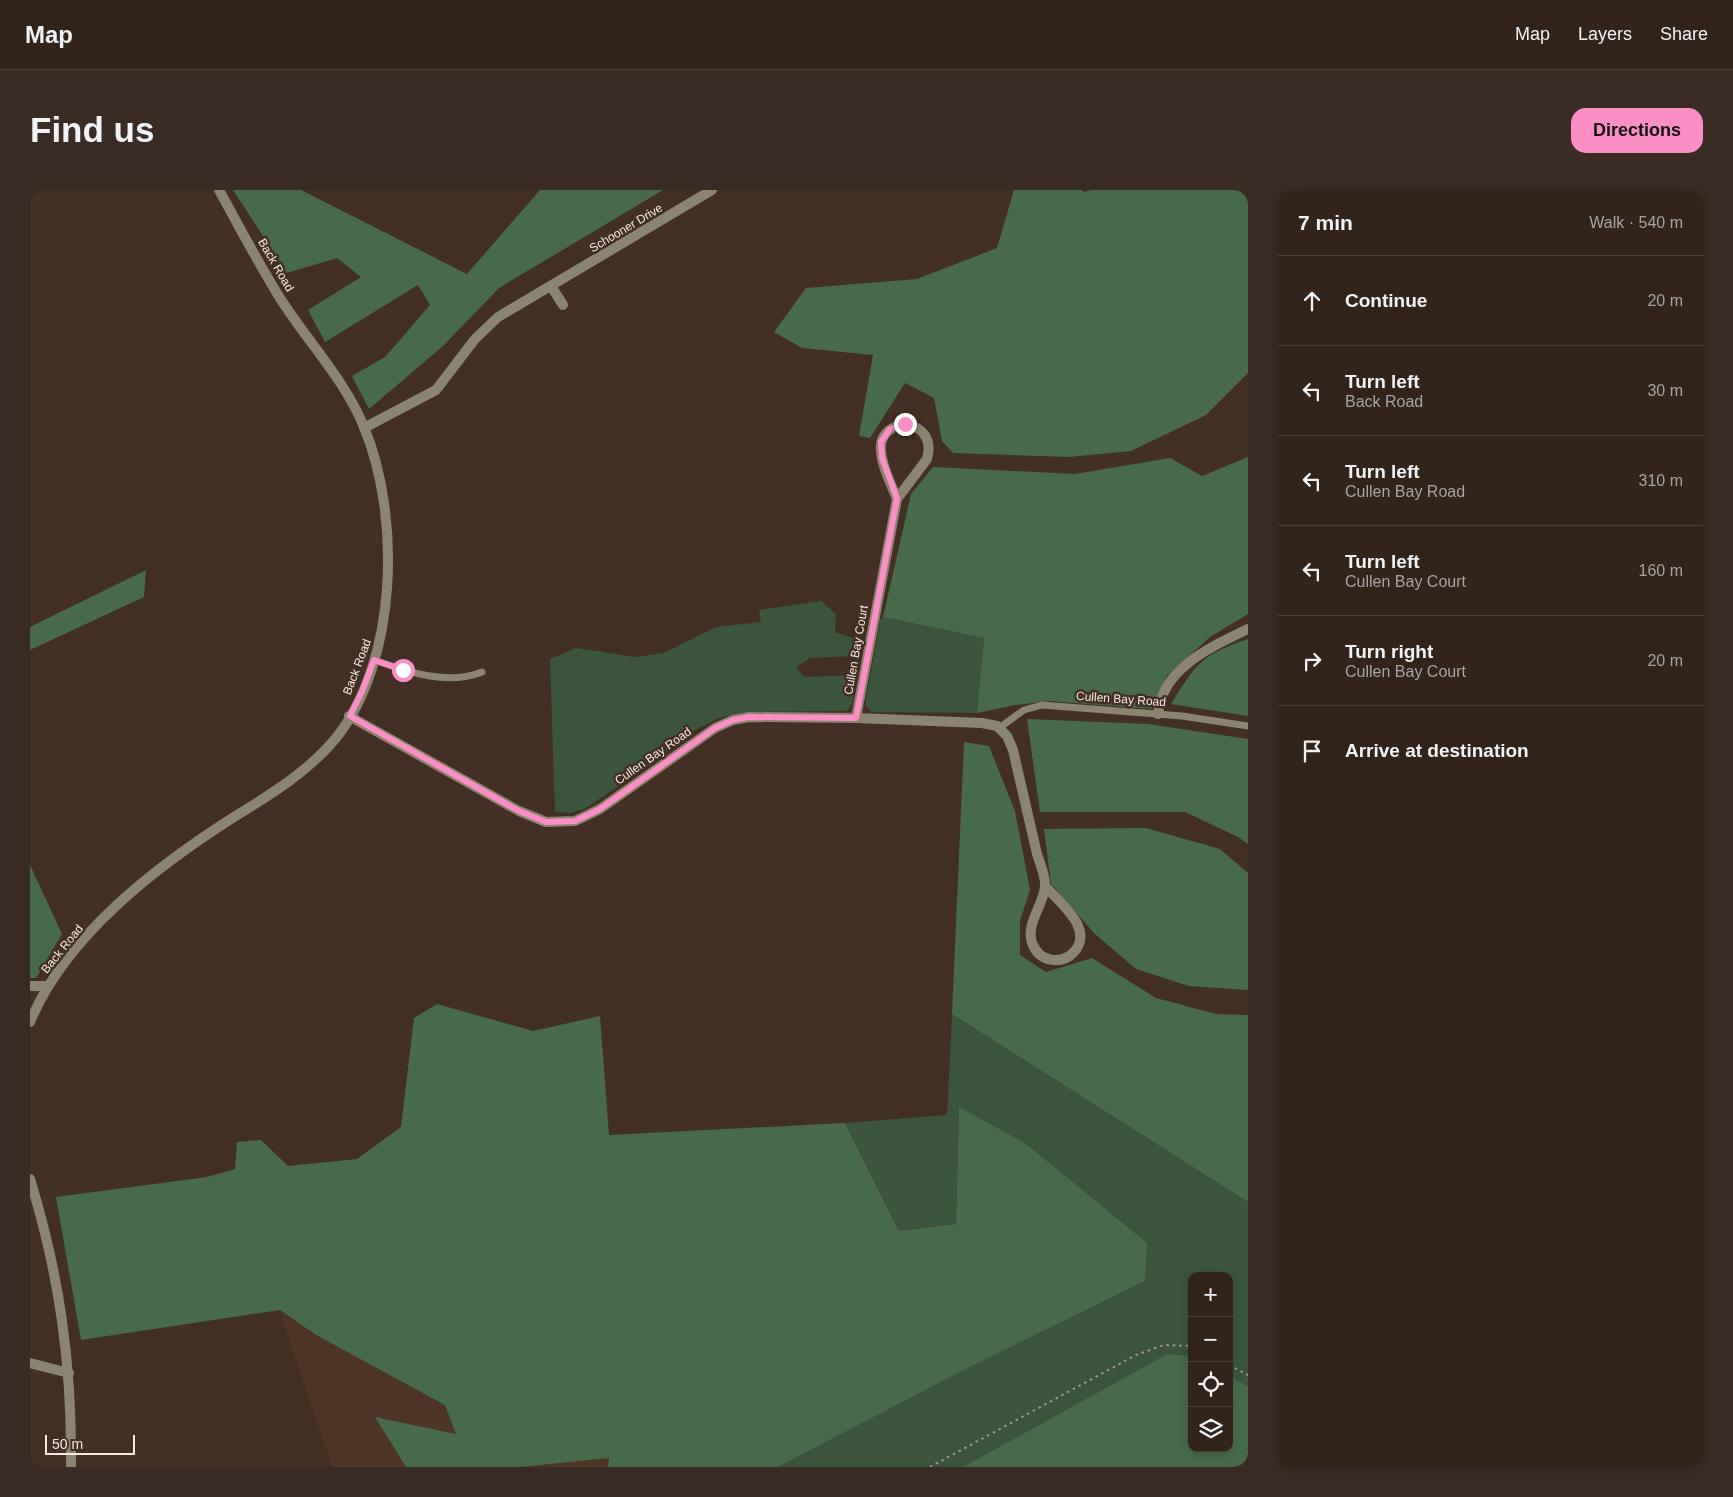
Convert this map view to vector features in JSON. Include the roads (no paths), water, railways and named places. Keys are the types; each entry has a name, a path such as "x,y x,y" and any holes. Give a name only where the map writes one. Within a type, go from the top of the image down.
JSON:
{"street":[{"name":"Back Road","path":"30,1022 48,986 74,952 123,901 178,854 292,779 318,757 337,737 363,689 384,625 388,569 387,538 380,483 364,428 344,391 280,298 220,190"},
{"name":"Schooner Drive","path":"364,428 436,390 486,327 498,317 712,190"},
{"path":"551,286 563,306"},
{"name":"Cullen Bay Court","path":"856,718 897,498 927,459 929,451 928,443 920,430 905,424 890,429 881,442 882,458 897,498"},
{"path":"1158,714 1159,700 1164,690 1178,673 1201,652 1248,629"},
{"name":"Cullen Bay Road","path":"350,716 519,811 546,822 575,821 600,809 715,728 733,720 749,717 856,718 982,723 998,728"},
{"path":"998,728 1006,736 1013,750 1045,886 1072,917 1080,931 1078,947 1066,958 1058,960 1043,957 1036,952 1030,936 1045,886"},
{"path":"30,986 48,986"},
{"path":"30,1179 56,1276 71,1397 71,1467"},
{"path":"30,1363 68,1373"}],"lane":[{"path":"374,660 403,670 447,678 471,677 482,672"},
{"name":"Cullen Bay Road","path":"998,728 1024,710 1042,705 1219,720 1248,726"}]}
